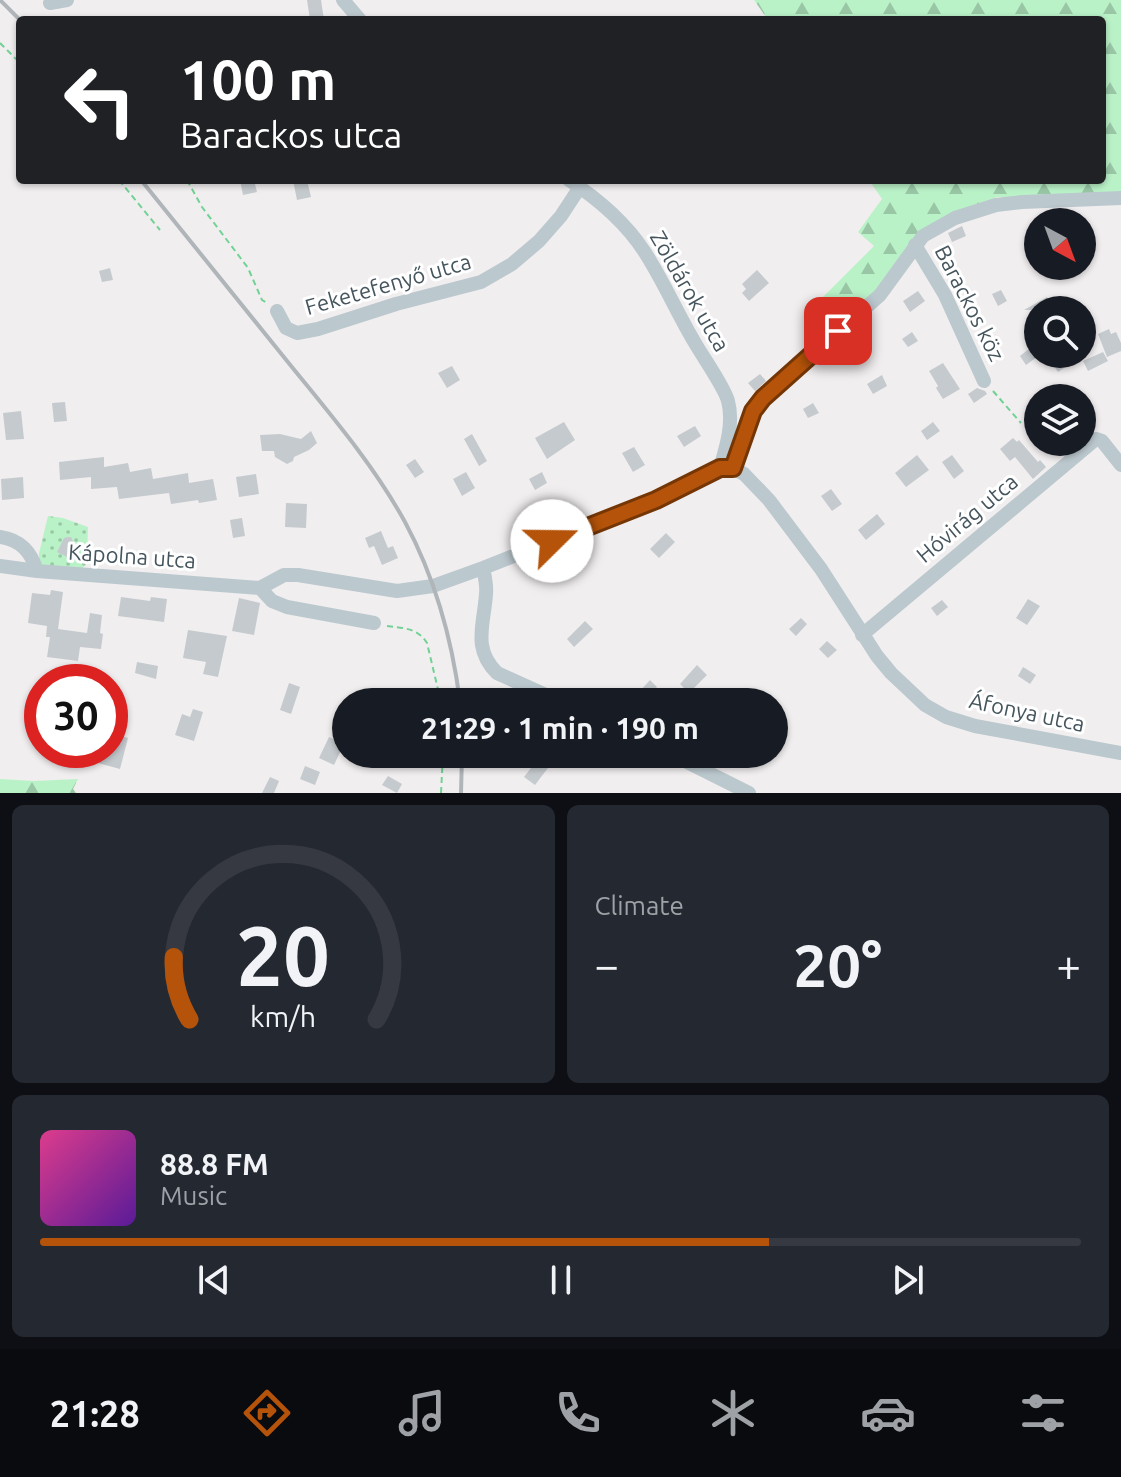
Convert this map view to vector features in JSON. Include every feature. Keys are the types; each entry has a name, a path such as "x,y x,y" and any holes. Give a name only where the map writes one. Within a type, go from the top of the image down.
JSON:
{"street":[{"path":"50,3 67,0"},
{"path":"343,0 357,16"},
{"name":"Feketefenyő utca","path":"277,311 286,328 297,333 481,282 512,264 539,241 561,216 574,184"},
{"name":"Zöldárok utca","path":"574,184 601,203 634,237 728,399 726,468"},
{"path":"530,688 497,673 483,652 481,639 487,583 483,568 656,500 726,468 753,411 763,398 880,295 923,236 955,218 996,205 1121,198"},
{"name":"Barackos köz","path":"915,245 945,295 984,381"},
{"name":"Hóvirág utca","path":"862,635 1096,439 1102,441 1121,465"},
{"name":"Áfonya utca","path":"726,468 744,474 762,492 838,594 862,635 891,673 925,705 946,717 975,726 1121,753"},
{"path":"0,537 22,545 32,556 37,571"},
{"name":"Kápolna utca","path":"0,566 260,588 284,575 298,575 397,591 433,586 483,568"},
{"name":"Kápolna utca","path":"260,588 272,601 287,607 374,623"},
{"path":"699,768 749,793"}],"path":[{"path":"0,43 16,59"},
{"path":"122,184 160,230"},
{"path":"189,184 202,207 248,268 262,300 277,311"},
{"path":"984,381 1021,423"},
{"path":"374,623 421,634 427,643 438,688"},
{"path":"441,793 442,768"}],"green space":[{"path":"754,0 1121,0 1121,203 997,197 920,232 877,294 827,335 803,317 874,246 858,232 882,199 872,184 1106,184 1106,16 765,16"},
{"path":"48,516 88,527 87,563 81,570 39,566"},
{"path":"0,779 78,779 73,789 76,793 0,793"}],"building":[{"path":"307,0 321,0 323,16 309,16"},
{"path":"241,184 255,184 257,192 243,195"},
{"path":"294,184 308,184 311,197 297,200"},
{"path":"962,226 966,236 952,242 948,233"},
{"path":"110,268 113,280 102,282 99,271"},
{"path":"757,270 769,283 749,301 742,293 746,289 742,284"},
{"path":"1001,290 1007,301 998,306 992,294"},
{"path":"918,291 925,301 910,312 903,301"},
{"path":"1109,329 1111,334 1116,332 1121,351 1107,357 1098,334"},
{"path":"912,332 918,341 908,347 902,339"},
{"path":"1103,352 1108,361 1096,367 1096,355"},
{"path":"943,363 960,389 943,399 929,371"},
{"path":"452,366 460,380 447,388 438,373"},
{"path":"760,374 766,381 755,391 748,383"},
{"path":"882,375 887,386 873,394 867,384"},
{"path":"977,388 987,394 974,403 968,394"},
{"path":"65,402 67,421 54,422 52,403"},
{"path":"813,403 819,413 808,418 803,409"},
{"path":"21,411 24,439 6,440 3,413"},
{"path":"564,422 575,440 547,459 535,438"},
{"path":"933,422 940,431 927,440 921,431"},
{"path":"695,426 701,436 684,447 677,436"},
{"path":"311,431 317,443 287,464 275,457 274,451 262,451 260,435 280,434 301,439"},
{"path":"472,434 487,461 479,466 464,439"},
{"path":"1013,438 1017,442 1019,440 1024,446 1024,456 1033,456 1046,467 1033,479 1015,457 1010,461 1000,449"},
{"path":"634,447 645,465 633,472 622,453"},
{"path":"917,455 929,470 906,487 895,473"},
{"path":"952,455 964,471 954,479 942,462"},
{"path":"104,457 104,467 128,463 130,472 151,468 153,479 188,473 189,483 213,479 217,500 171,504 169,493 119,499 117,487 91,489 91,477 60,480 59,462"},
{"path":"415,459 424,472 415,478 406,465"},
{"path":"466,472 475,488 462,496 453,479"},
{"path":"542,472 547,483 535,490 529,479"},
{"path":"256,474 259,494 239,497 236,477"},
{"path":"23,477 24,498 2,500 1,479"},
{"path":"831,489 842,504 832,511 821,496"},
{"path":"286,503 307,504 306,528 285,527"},
{"path":"877,514 885,524 866,540 858,530"},
{"path":"242,518 245,536 233,538 230,520"},
{"path":"381,531 388,548 393,546 398,558 382,565 374,546 369,548 365,538"},
{"path":"666,533 675,542 659,558 650,549"},
{"path":"71,537 74,543 67,557 57,552 64,538"},
{"path":"51,590 63,592 58,629 87,633 90,613 102,615 101,649 80,647 78,661 47,657 50,637 46,637 47,626 28,623 32,593 50,595"},
{"path":"121,597 150,601 151,597 167,599 164,622 118,616"},
{"path":"239,598 260,603 254,635 232,631"},
{"path":"1028,599 1040,606 1027,625 1016,618"},
{"path":"942,600 948,607 937,616 931,608"},
{"path":"801,618 807,624 796,636 789,629"},
{"path":"585,621 593,629 574,647 567,639"},
{"path":"188,630 227,636 218,677 203,674 206,662 183,658"},
{"path":"827,641 837,650 828,658 819,649"},
{"path":"137,662 158,666 156,679 135,673"},
{"path":"697,665 707,675 694,688 684,688 680,684"},
{"path":"1023,667 1036,675 1030,684 1018,676"},
{"path":"650,680 657,687 656,688 643,688"},
{"path":"289,683 300,687 291,714 280,710"},
{"path":"193,709 203,712 194,741 175,735 182,714 190,717"},
{"path":"329,737 332,738 332,764 319,758"},
{"path":"305,766 320,772 315,785 300,779"},
{"path":"531,768 548,768 535,785 524,777"},
{"path":"388,776 402,784 397,793 382,785"},
{"path":"270,777 279,781 274,793 262,793"}],"railway":[{"path":"0,0 16,16"},
{"path":"144,184 346,434 392,499 416,543 433,587 447,632 458,688"},
{"path":"461,793 462,768"}],"route":[{"path":"552,541 656,500 720,468 733,468 753,411 763,398 838,331"}]}
